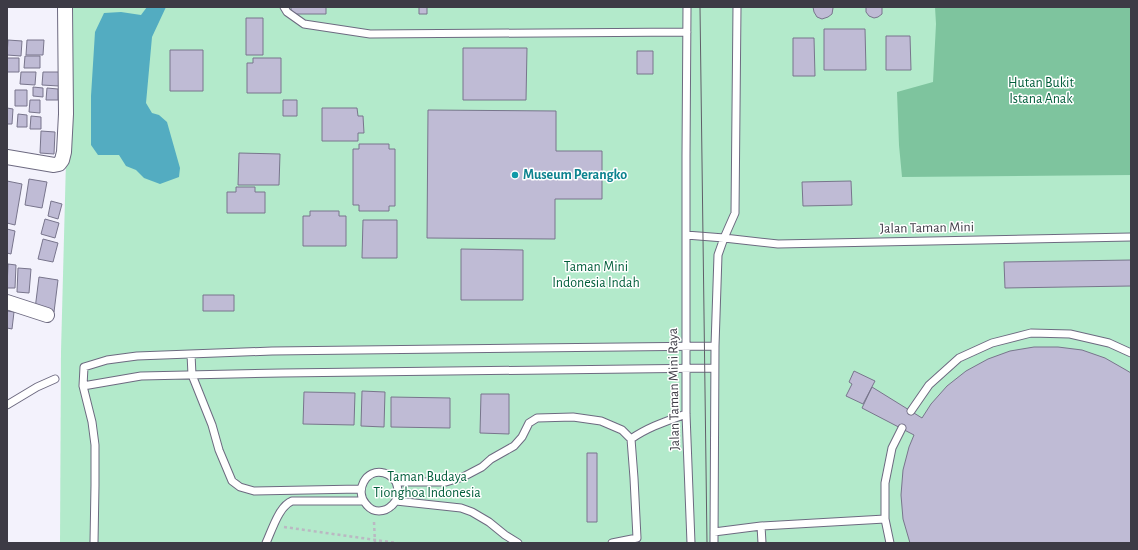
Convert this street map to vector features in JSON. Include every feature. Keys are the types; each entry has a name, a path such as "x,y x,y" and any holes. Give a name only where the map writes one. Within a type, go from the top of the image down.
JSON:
{"street":[{"path":"7,157 54,165 59,164 62,160 64,152 66,114 65,7"},
{"path":"7,302 47,315"}],"lane":[{"path":"284,7 287,12 304,24 370,34 687,32"},
{"path":"686,235 687,7"},
{"path":"714,543 714,368 718,255 735,213 737,7"},
{"name":"Jalan Taman Mini","path":"686,235 778,244 1131,238"},
{"name":"Jalan Taman Mini Raya","path":"686,235 686,414 690,543"},
{"path":"911,411 929,385 959,358 992,343 1031,333 1070,334 1110,343 1131,353"},
{"path":"94,543 94,445 92,422 83,386 84,367 107,360 137,356 191,354 336,350 715,346"},
{"path":"191,354 192,375 232,481 240,487 254,491 360,488"},
{"path":"83,386 141,376 714,368"},
{"path":"7,405 37,387 55,379"},
{"path":"631,439 655,425 686,414"},
{"path":"396,482 446,482 463,477 482,467 491,459 514,446 522,438 529,423 537,418 573,417 601,421 622,430 631,439 638,541 612,543"},
{"path":"890,543 885,519 885,483 892,448 902,428"},
{"path":"384,473 391,476 396,482 399,492 396,501 392,506 386,510 380,511 373,510 363,501 360,488 363,481 369,475 384,473"},
{"path":"266,543 273,526 287,503 292,501 363,501"},
{"path":"396,501 460,508 472,512 489,522 518,543"},
{"path":"714,532 761,526 885,519"},
{"path":"761,526 762,543"}],"path":[{"path":"373,510 375,541"},
{"path":"273,526 397,543"}],"green space":[{"name":"Taman Mini Indonesia Indah","path":"70,7 1131,7 1131,543 60,543 61,352"},
{"name":"Hutan Bukit Istana Anak","path":"935,7 1131,7 1131,175 902,177 897,92 933,82 936,24"}],"water":[{"path":"147,7 166,7 152,37 146,103 152,113 159,115 167,122 180,168 179,177 160,184 144,178 136,170 126,166 119,155 98,155 91,145 91,96 95,32 104,13 121,12 141,15"}],"building":[{"path":"291,7 326,7 326,14 291,14"},
{"path":"419,7 427,7 427,14 419,14"},
{"path":"813,7 832,7 832,14 822,19 817,17"},
{"path":"866,7 882,7 882,14 874,18 869,16 866,12"},
{"path":"246,18 263,18 263,55 246,55"},
{"path":"824,29 865,29 866,70 824,70"},
{"path":"886,36 910,36 911,70 886,70"},
{"path":"793,38 814,38 815,76 793,76"},
{"path":"8,40 22,41 21,56 7,55"},
{"path":"27,40 44,40 43,55 26,55"},
{"path":"463,48 527,48 526,100 463,100"},
{"path":"170,50 203,50 203,91 170,91"},
{"path":"637,51 653,51 653,74 637,74"},
{"path":"25,56 40,56 40,68 24,68"},
{"path":"7,58 19,58 19,72 7,72"},
{"path":"253,58 281,58 281,93 247,93 247,63 253,63"},
{"path":"21,72 36,72 35,85 20,84"},
{"path":"43,72 59,72 59,86 42,85"},
{"path":"33,87 43,88 43,97 33,96"},
{"path":"47,88 58,89 58,100 46,100"},
{"path":"15,90 27,90 27,106 15,106"},
{"path":"30,100 40,100 40,113 29,112"},
{"path":"283,100 297,100 297,116 283,116"},
{"path":"7,108 13,109 12,124 7,124"},
{"path":"322,108 357,108 358,116 363,116 364,133 358,133 358,141 322,141"},
{"name":"Museum Perangko","path":"428,110 556,111 556,151 602,151 602,199 555,199 555,239 427,238"},
{"path":"18,114 27,115 27,127 17,127"},
{"path":"31,116 41,117 41,129 30,129"},
{"path":"41,131 55,132 54,154 40,153"},
{"path":"359,144 389,144 389,149 395,149 395,206 389,206 389,211 359,211 359,205 353,205 353,149 359,149"},
{"path":"239,153 280,154 279,185 238,185"},
{"path":"29,179 47,182 42,208 25,205"},
{"path":"7,181 22,184 15,225 7,223"},
{"path":"851,181 852,205 803,206 802,182"},
{"path":"236,187 255,187 255,192 265,192 265,213 227,213 227,192 236,192"},
{"path":"51,201 62,204 58,219 48,216"},
{"path":"310,211 339,211 339,216 346,216 346,246 303,246 303,216 310,216"},
{"path":"45,219 59,223 55,238 41,234"},
{"path":"363,220 397,220 397,258 362,258"},
{"path":"7,229 15,231 11,254 7,253"},
{"path":"43,239 58,243 53,262 38,259"},
{"path":"461,249 523,250 523,300 461,300"},
{"path":"1131,260 1131,286 1005,288 1004,262"},
{"path":"8,264 16,265 15,288 7,288"},
{"path":"18,268 31,269 29,293 17,292"},
{"path":"39,277 58,280 54,312 35,309"},
{"path":"203,295 234,295 234,311 203,311"},
{"path":"7,311 14,312 12,329 7,328"},
{"path":"1034,347 1058,347 1082,350 1105,358 1131,373 1131,543 910,543 903,519 901,495 903,470 914,435 862,408 872,387 922,418 931,404 947,386 966,371 988,359 1010,351"},
{"path":"854,371 875,381 863,404 846,396 852,384 849,382"},
{"path":"362,391 385,392 384,427 361,426"},
{"path":"304,392 355,393 354,425 303,424"},
{"path":"481,394 509,394 509,434 480,433"},
{"path":"391,397 450,398 450,428 391,427"},
{"path":"587,453 597,453 597,522 587,522"}],"tram line":[{"path":"700,7 707,543"}],"place":[{"name":"Museum Perangko","path":"515,175"}],"park label":[{"name":"Taman Budaya Tionghoa Indonesia","path":"427,486"}]}
